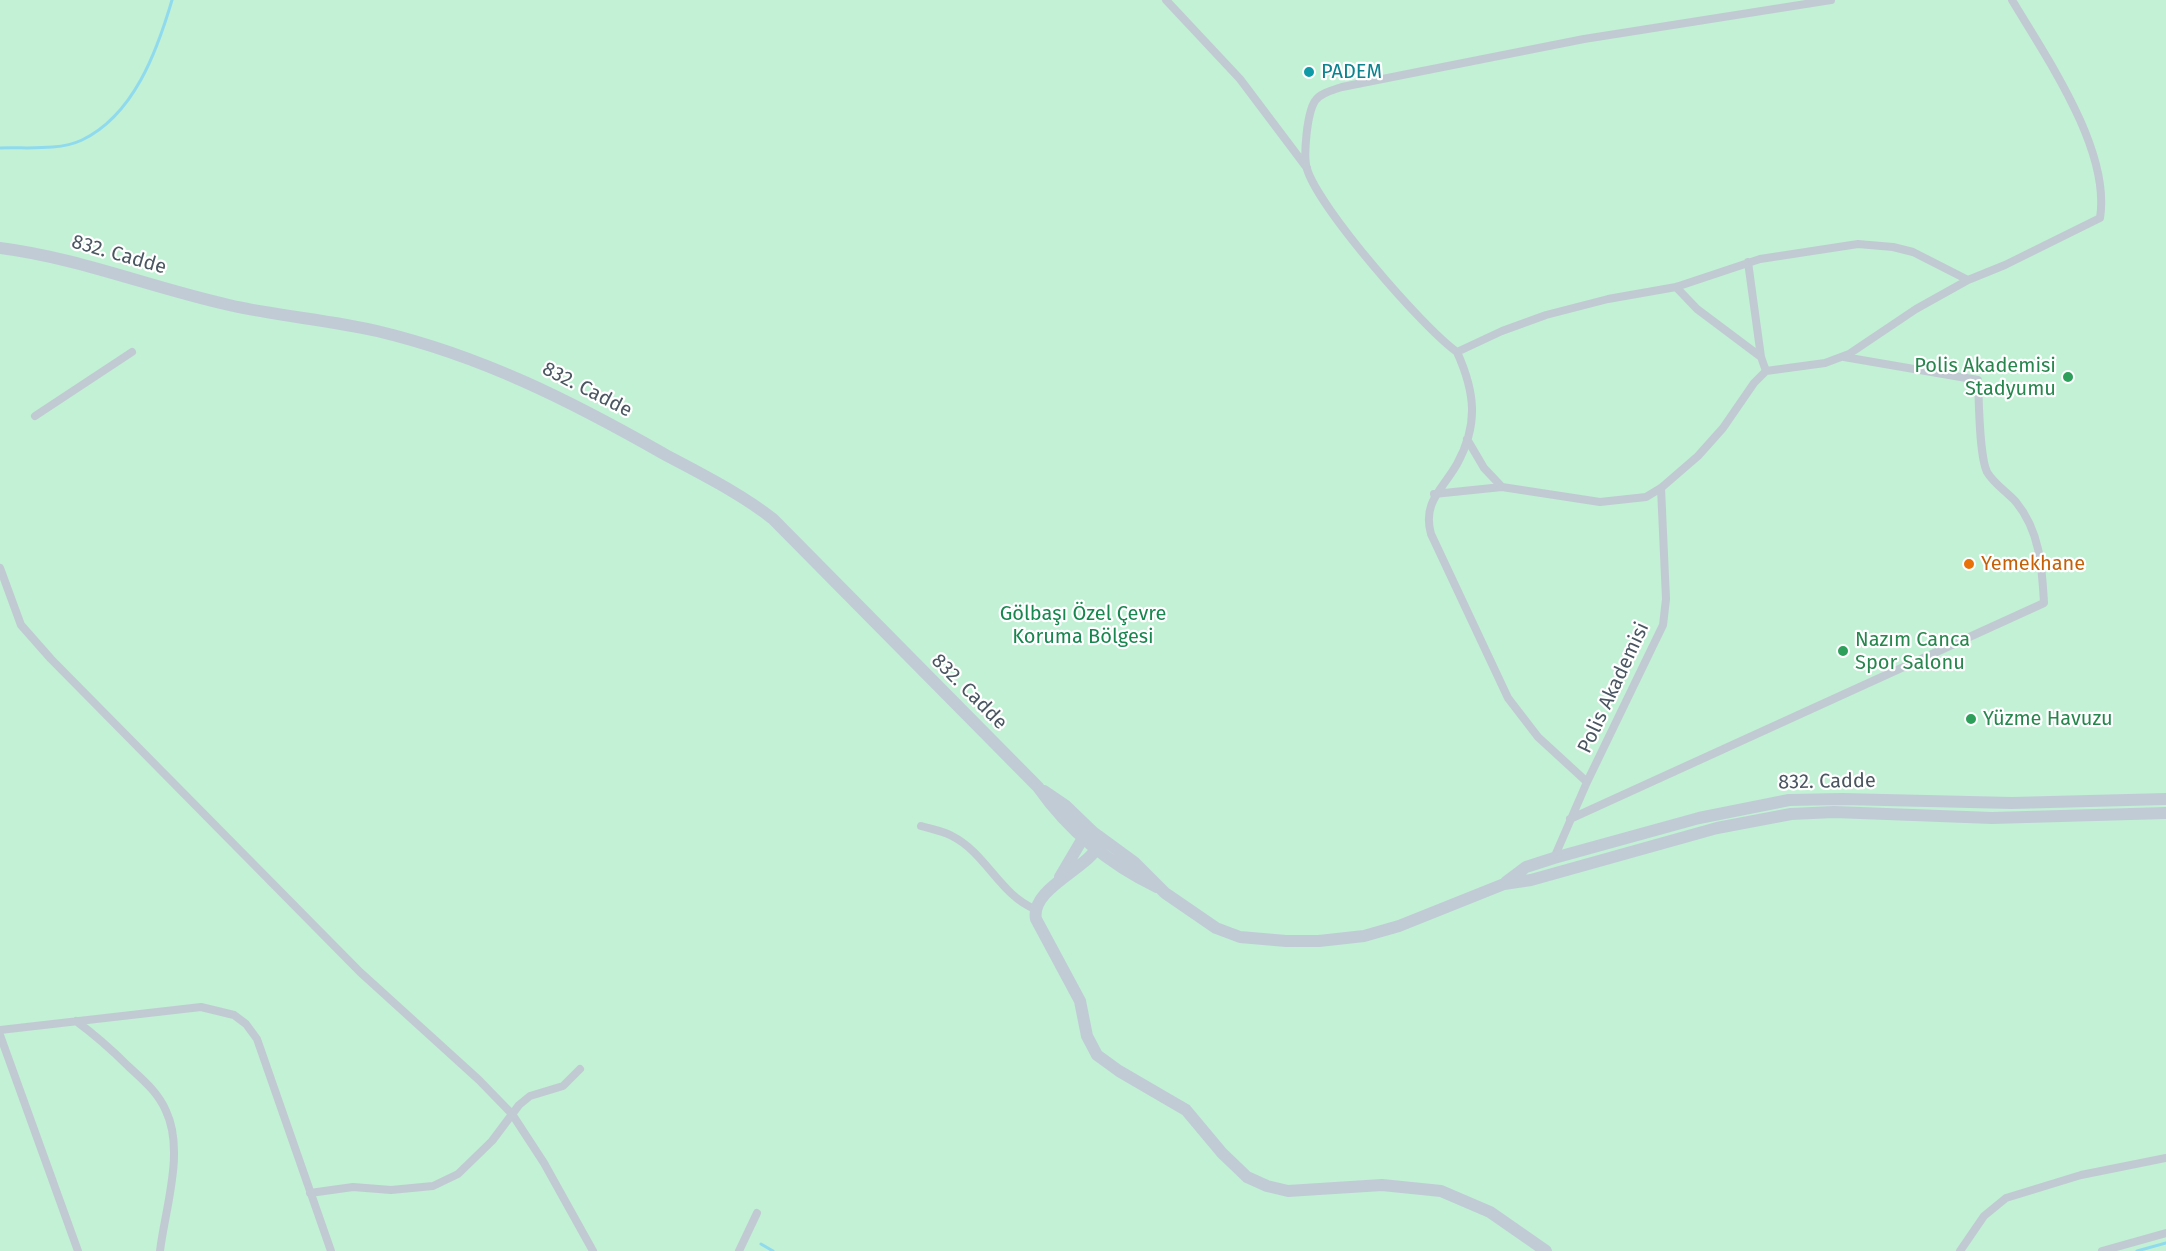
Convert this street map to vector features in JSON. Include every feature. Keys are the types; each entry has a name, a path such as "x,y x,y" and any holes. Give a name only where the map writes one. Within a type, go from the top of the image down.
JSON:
{"street":[{"path":"1166,0 1240,79 1307,169 1340,222 1367,255 1432,331 1458,352 1468,377 1473,403 1467,438 1456,465 1434,494 1428,515 1434,542 1504,692 1532,731 1587,782"},
{"path":"1307,169 1308,132 1314,102 1321,95 1342,87 1584,39 1831,0"},
{"path":"1434,494 1502,487 1600,502 1646,497 1661,488 1710,443 1754,383 1766,372 1825,363 1844,357 1916,309 1968,280 2006,265 2100,218 2103,191 2099,172 2076,114 2055,71 2012,0"},
{"path":"1458,352 1502,331 1546,315 1608,299 1676,287 1749,262 1858,244 1875,244 1913,252 1968,280"},
{"name":"832. Cadde","path":"0,248 86,265 229,305 377,331 494,369 576,404 744,499 773,519 1038,788 1066,806 1094,840 1127,872 1157,887 1203,919 1228,933 1255,939 1308,941 1348,938 1382,932 1504,884 1531,880 1718,828 1771,816 1834,812 2028,817 2166,813"},
{"path":"1749,262 1761,357 1766,372"},
{"path":"1676,287 1697,309 1761,357"},
{"path":"35,416 132,352"},
{"path":"1570,819 2044,603 2041,561 2030,523 2016,502 1992,479 1985,466 1978,380 1844,357"},
{"path":"1467,438 1484,468 1502,487"},
{"name":"Polis Akademisi","path":"1554,858 1587,782 1663,625 1666,599 1661,488"},
{"path":"0,568 21,625 51,659 360,972 479,1080 512,1114 544,1163 593,1251"},
{"name":"832. Cadde","path":"1504,884 1526,867 1554,858 1772,802 1842,799 2012,803 2166,799"},
{"path":"1945,816 1946,802"},
{"path":"921,826 952,836 976,854 1022,904 1035,909"},
{"path":"1094,840 1035,909 1036,920 1080,1001 1087,1036 1097,1054 1119,1071 1186,1110 1222,1153 1247,1177 1288,1191 1382,1185 1441,1191 1490,1212 1546,1251"},
{"path":"1055,885 1094,840"},
{"path":"0,1030 201,1007 234,1015 246,1024 257,1039 330,1251"},
{"path":"76,1021 101,1038 146,1082 162,1103 170,1120 173,1166 160,1251"},
{"path":"0,1035 78,1251"},
{"path":"310,1193 353,1187 391,1190 434,1186 458,1174 492,1141 512,1114 530,1096 562,1086 580,1069"},
{"path":"1960,1251 1984,1216 2013,1195 2081,1174 2166,1158"},
{"path":"739,1251 757,1213"},
{"path":"2102,1251 2166,1233"},
{"path":"1966,1241 1969,1251"}],"green space":[{"name":"Gölbaşı Özel Çevre Koruma Bölgesi","path":"0,0 2166,0 2166,1251 0,1251"}],"waterway":[{"path":"0,148 63,146 82,140 100,129 116,115 141,80 159,40 172,0"},
{"path":"2137,1251 2166,1243"},
{"path":"761,1244 773,1251"}],"place":[{"name":"PADEM","path":"1309,72"},
{"name":"Polis Akademisi Stadyumu","path":"2068,377"},
{"name":"Yemekhane","path":"1969,564"},
{"name":"Nazım Canca Spor Salonu","path":"1843,651"},
{"name":"Yüzme Havuzu","path":"1971,719"}]}
